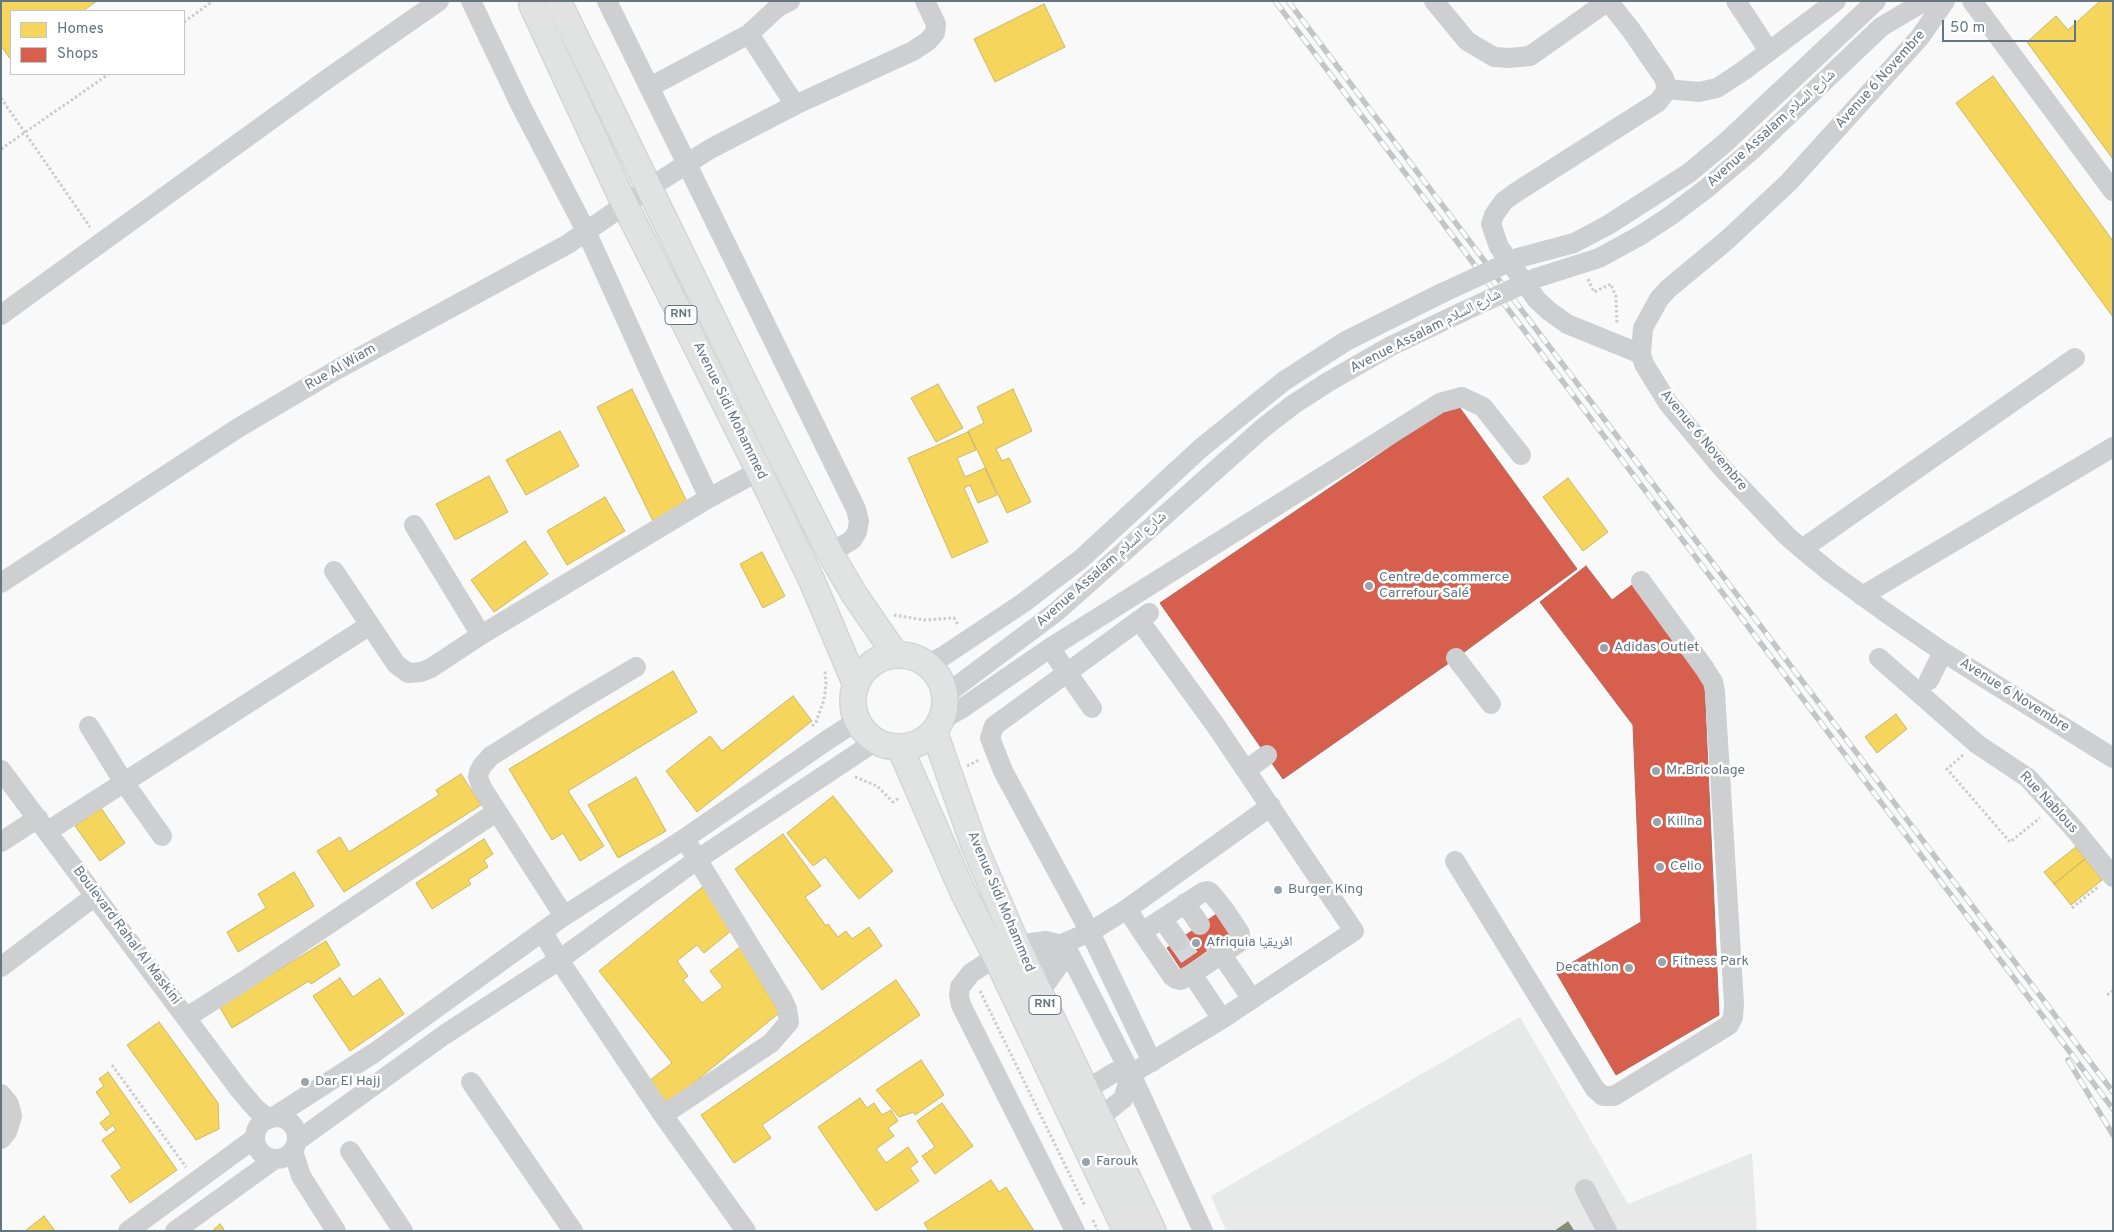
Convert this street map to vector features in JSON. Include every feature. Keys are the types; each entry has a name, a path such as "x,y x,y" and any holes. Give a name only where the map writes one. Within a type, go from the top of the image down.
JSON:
{"main road":[{"name":"Avenue Sidi Mohammed","path":"558,1 648,188 830,553 854,594 896,655"},
{"name":"Avenue Sidi Mohammed","path":"535,3 625,204 812,581 856,685"},
{"path":"856,685 861,675 881,658 896,655 915,657 928,664 940,680 945,695"},
{"name":"RN1","path":"856,685 853,701 857,721"},
{"name":"RN1","path":"938,726 944,711 945,695"},
{"path":"857,721 866,733 876,741 890,747 900,748 919,743 938,726"},
{"name":"Avenue Sidi Mohammed","path":"938,726 1007,951 1126,1231"},
{"name":"Avenue Sidi Mohammed","path":"900,748 963,892 1007,951 1028,967 1153,1231"}],"street":[{"path":"1,315 330,77 439,1"},
{"path":"471,1 586,231 653,379 710,498"},
{"path":"607,1 856,509 859,521 857,532 852,540 830,553"},
{"path":"650,87 749,34 778,8 790,1"},
{"name":"Rue Al Wiam","path":"1,583 238,428 338,369 568,244 648,188 710,149 794,105 913,52 935,33 936,24 924,1"},
{"path":"1434,1 1467,41 1494,57 1518,58 1530,56 1608,1 1631,30 1664,78 1667,89 1658,102 1515,193 1504,201 1492,220 1493,232 1499,247 1537,300 1567,324 1641,354"},
{"path":"1736,1 1769,51"},
{"path":"1667,89 1706,92 1717,88 1744,71 1836,1"},
{"name":"Avenue Assalam شارع السلام","path":"928,664 1023,603 1081,559 1201,448 1284,381 1346,341 1442,293 1518,258 1574,243 1608,225 1689,173 1725,143 1876,1"},
{"name":"Avenue Assalam شارع السلام","path":"945,695 1056,612 1263,428 1289,408 1328,382 1391,346 1536,278 1599,258 1641,235 1707,188 1753,149 1881,27 1925,1"},
{"name":"Avenue 6 Novembre","path":"1945,1 1920,37 1789,182 1728,240 1668,289 1659,299 1643,328 1641,354 1644,364 1668,403 1723,469 1787,536 1802,549 1862,596 1943,652 2113,758"},
{"path":"1972,1 2113,191"},
{"path":"1899,16 1911,14 1922,18 1925,24 1920,37"},
{"path":"749,34 794,105"},
{"path":"1802,549 2075,358"},
{"path":"938,726 1050,648 1440,403 1462,397 1483,407 1520,455"},
{"path":"1862,596 2113,446"},
{"path":"334,571 396,664 408,673 421,672 481,634 759,471"},
{"path":"414,525 481,634"},
{"path":"1455,861 1595,1089 1603,1096 1614,1096 1729,1025 1733,1018 1734,1003 1715,692 1713,682 1705,669 1641,581"},
{"path":"1099,1118 1122,1100 1130,1075 1152,1062 1222,1019 1354,931 1144,617 994,726 990,738 1003,771 1090,932 1152,1062"},
{"path":"1,842 43,824 123,781 370,625"},
{"path":"1050,648 1092,708"},
{"path":"1931,689 1943,652"},
{"path":"1456,658 1491,704"},
{"name":"Rue Nablous","path":"1879,658 1931,689 1976,744 2028,778 2112,876"},
{"path":"564,916 496,812 478,777 482,766 491,756 636,667"},
{"path":"128,1231 196,1182 264,1125 374,1052 564,916 684,839 857,721"},
{"path":"89,726 123,781 162,836"},
{"path":"174,1231 287,1152 444,1035 559,960 698,859 876,741"},
{"path":"1246,770 1267,755"},
{"name":"Boulevard Rahal Al Maskini","path":"1,770 251,1102 264,1125 261,1153 265,1156 287,1152"},
{"path":"1028,967 1064,944 1090,932 1127,909 1272,806"},
{"path":"186,1017 237,986 496,812"},
{"path":"663,1115 772,1043 789,1022 783,1000 684,839"},
{"path":"1127,909 1142,932 1176,979 1181,980 1219,950 1237,944 1240,937 1240,933 1224,909 1208,891 1202,892 1142,932"},
{"path":"1,967 96,896"},
{"path":"1185,903 1200,925"},
{"path":"1162,919 1178,941"},
{"path":"543,932 559,960 663,1115 746,1231"},
{"path":"1007,951 1046,941 1064,944"},
{"path":"1040,992 1059,965 1064,944"},
{"path":"1064,944 1130,1075 1202,1231"},
{"path":"1219,950 1252,999"},
{"name":"Avenue Sidi Mohammed","path":"1007,951 971,973 958,991 961,1005 1075,1231"},
{"path":"1194,968 1222,1019"},
{"path":"1086,1090 1115,1072 1130,1075"},
{"path":"471,1082 573,1231"},
{"path":"1,1094 9,1104 12,1116 7,1132 1,1139"},
{"name":"Boulevard Rahal Al Maskini","path":"264,1125 278,1117 288,1121 296,1130 287,1152"},
{"path":"350,1151 403,1231"},
{"name":"Boulevard Rahal Al Maskini","path":"287,1152 336,1231"},
{"path":"1585,1189 1606,1231"}],"path":[{"path":"185,21 213,1"},
{"path":"1,149 109,75"},
{"path":"1,98 100,242"},
{"path":"1580,264 1594,292 1611,284 1616,297 1617,345"},
{"path":"890,614 913,619 937,620 954,618 966,641"},
{"path":"808,730 816,722 824,700 826,671 823,664"},
{"path":"1976,744 1947,769 2010,842 2054,808"},
{"path":"820,778 824,782 842,775 862,778 877,786 892,802 917,788"},
{"path":"2072,908 2112,876"},
{"path":"971,973 1098,1231"},
{"path":"2108,995 2113,991"},
{"path":"112,1065 196,1182"}],"shaded area":[{"path":"1520,1017 1628,1204 1752,1153 1757,1231 1226,1231 1211,1196"}],"building: Homes":[{"path":"1,1 97,1 84,10 10,10 10,59 1,46"},
{"path":"2100,1 2113,1 2113,159 2027,42 2056,16 2068,30"},
{"path":"1044,4 1065,47 995,82 974,39"},
{"path":"1993,76 2113,241 2113,317 1956,103"},
{"path":"938,384 963,428 936,442 911,398"},
{"path":"632,389 688,504 653,521 597,407"},
{"path":"1013,389 1032,431 996,449 1002,461 1009,458 1031,502 1007,513 968,431 984,423 977,407"},
{"path":"560,431 579,466 526,495 506,460"},
{"path":"968,432 976,450 957,458 965,477 985,468 997,495 978,503 970,485 964,488 988,542 952,558 908,458"},
{"path":"489,476 508,512 455,540 436,504"},
{"path":"1568,478 1608,532 1583,551 1543,497"},
{"path":"605,497 625,531 567,565 547,531"},
{"path":"525,541 548,574 494,612 471,580"},
{"path":"762,552 785,596 763,608 740,564"},
{"path":"673,671 697,712 568,791 604,846 580,861 563,833 552,840 509,769"},
{"path":"793,696 812,721 697,812 666,771 710,736 722,751"},
{"path":"1896,714 1907,729 1877,753 1865,737"},
{"path":"461,774 481,805 344,892 317,851 340,837 349,852 439,795 436,790"},
{"path":"636,777 666,831 618,858 588,805"},
{"path":"833,796 893,871 859,899 825,857 813,866 787,833"},
{"path":"101,808 125,843 100,861 75,826"},
{"path":"783,834 821,886 805,897 826,926 828,924 838,937 846,931 852,939 869,927 882,946 822,990 735,869"},
{"path":"484,839 493,854 484,860 488,867 468,880 471,884 432,909 416,883"},
{"path":"2076,847 2085,859 2054,884 2044,872"},
{"path":"2085,859 2102,880 2071,905 2054,884"},
{"path":"294,872 314,906 238,952 227,932 266,908 258,894"},
{"path":"705,885 737,926 704,953 697,945 677,961 688,976 683,980 702,1003 723,987 710,971 740,947 779,1013 668,1104 649,1081 672,1063 599,971"},
{"path":"326,941 340,965 311,984 309,981 232,1028 219,1006"},
{"path":"340,978 353,997 380,978 404,1014 350,1051 313,996"},
{"path":"896,980 920,1015 762,1125 771,1138 734,1163 701,1115"},
{"path":"159,1022 218,1103 219,1129 196,1140 127,1045"},
{"path":"921,1060 944,1095 915,1115 914,1112 899,1117 876,1090"},
{"path":"108,1072 177,1170 130,1203 111,1176 122,1168 102,1140 116,1130 113,1125 106,1131 100,1123 111,1114 96,1092 104,1086 99,1079"},
{"path":"860,1098 867,1108 874,1103 882,1115 891,1110 898,1121 888,1128 894,1136 876,1149 886,1163 908,1147 918,1162 910,1168 919,1181 876,1211 818,1127"},
{"path":"942,1103 973,1146 935,1174 922,1156 935,1147 917,1121"},
{"path":"991,1180 999,1192 1006,1187 1034,1231 929,1231 924,1223"},
{"path":"44,1216 55,1231 25,1231"},
{"path":"220,1224 225,1231 212,1231"}],"building: Shops":[{"name":"Centre de commerce Carrefour Salé","path":"1457,404 1577,569 1456,658 1283,779 1160,603 1415,430"},
{"path":"1586,566 1612,600 1632,585 1704,679 1719,1015 1616,1075 1556,972 1641,922 1633,725 1540,602"},
{"name":"Afriquia افريقيا","path":"1218,913 1232,933 1181,969 1167,948"}],"building: Industry":[{"path":"1568,1222 1574,1231 1555,1231"}],"tunnel":[{"path":"1178,941 1192,961"}],"railway":[{"path":"1275,1 2113,1109"},
{"path":"1288,1 2113,1092"},
{"path":"2068,1060 2113,1135"}],"place":[{"name":"Centre de commerce Carrefour Salé","path":"1369,586"},
{"name":"Adidas Outlet","path":"1604,648"},
{"name":"Mr.Bricolage","path":"1656,771"},
{"name":"Kilina","path":"1657,822"},
{"name":"Celio","path":"1660,867"},
{"name":"Burger King","path":"1278,890"},
{"name":"Afriquia افريقيا","path":"1196,943"},
{"name":"Fitness Park","path":"1662,962"},
{"name":"Decathlon","path":"1629,968"},
{"name":"Dar El Hajj","path":"305,1082"},
{"name":"Farouk","path":"1086,1162"}]}
